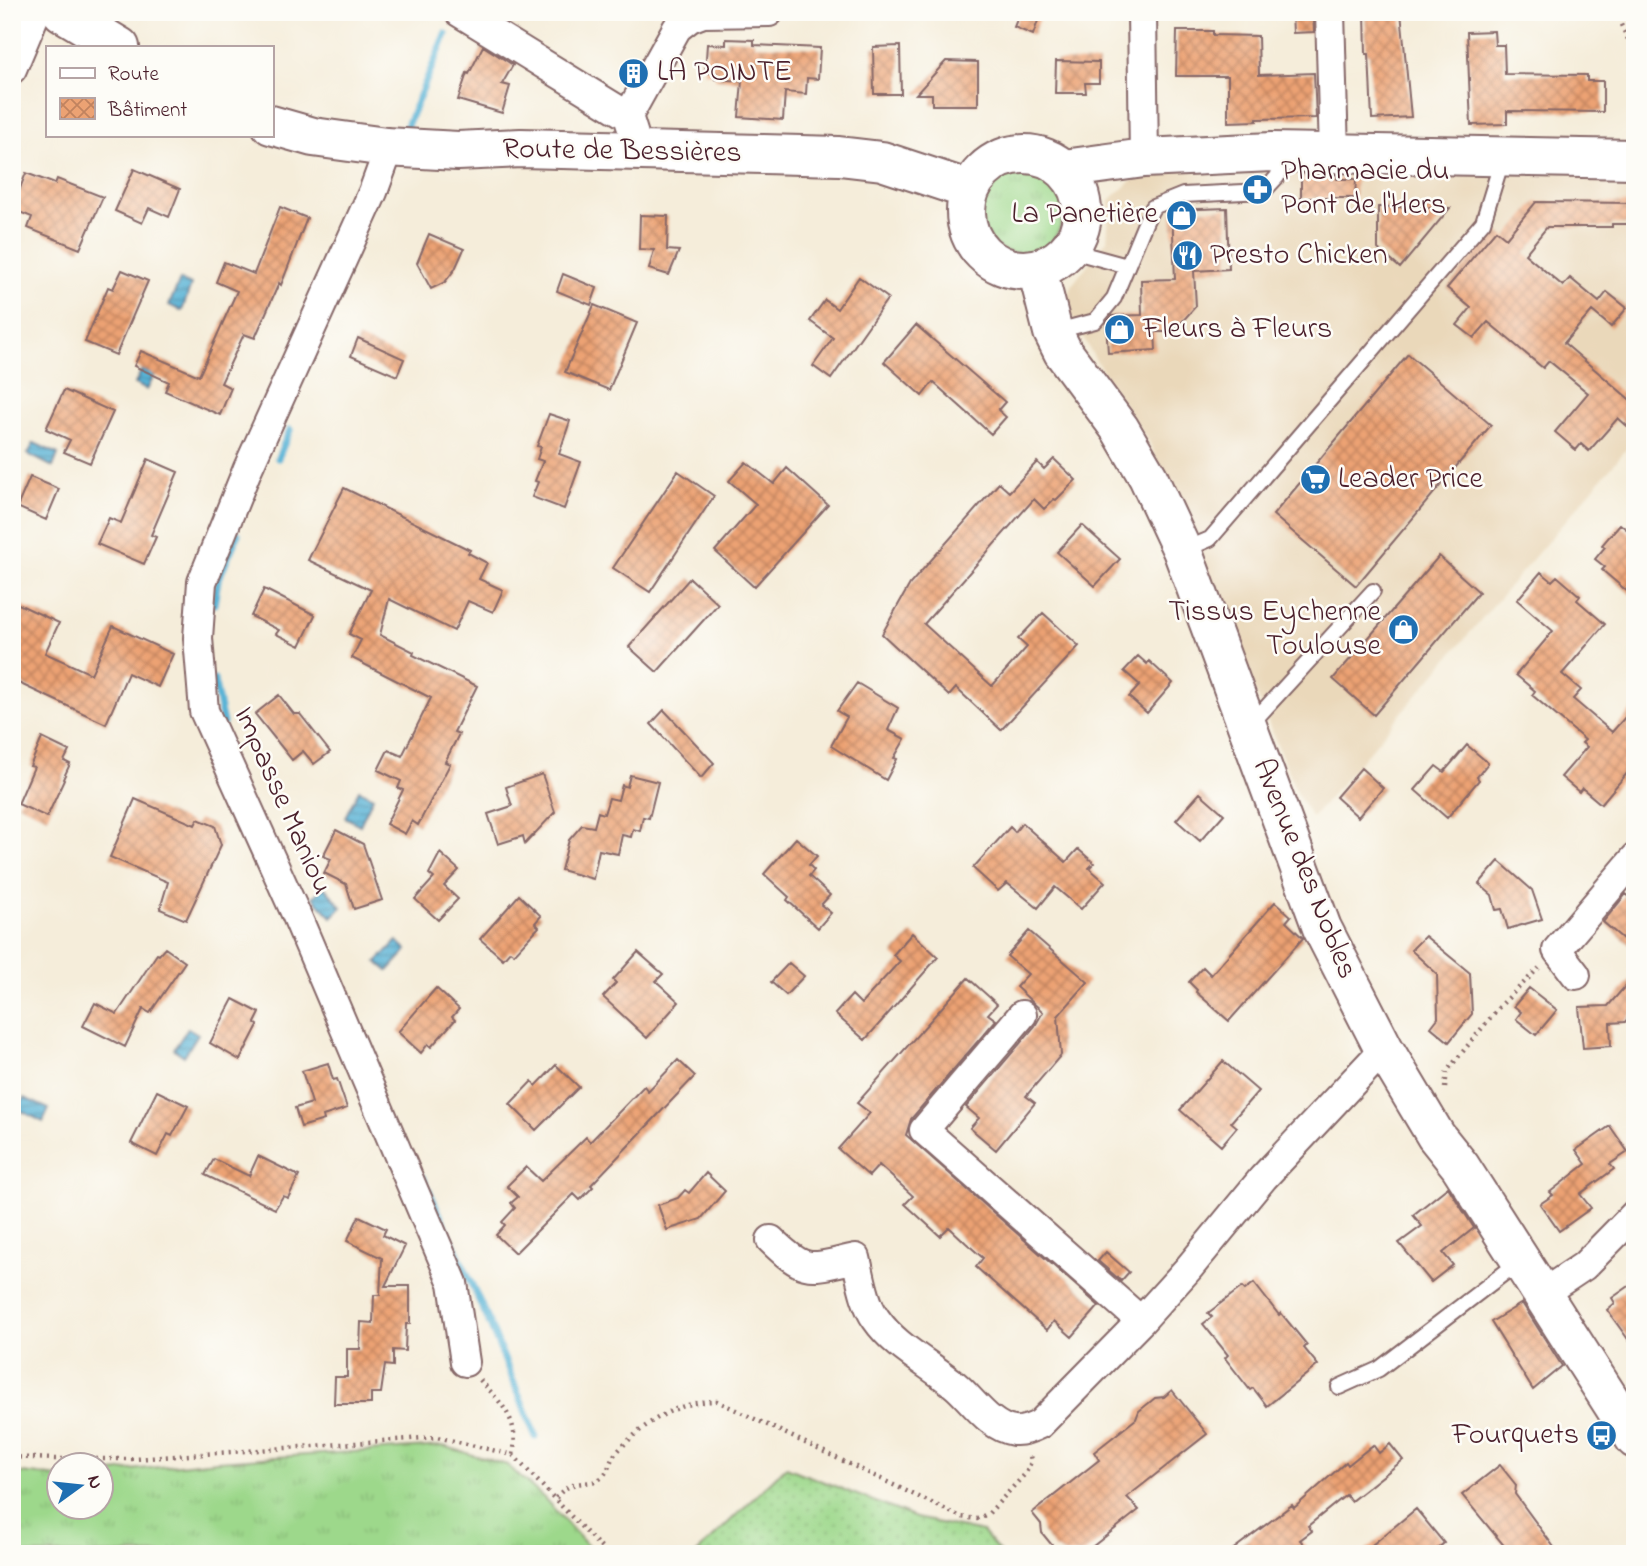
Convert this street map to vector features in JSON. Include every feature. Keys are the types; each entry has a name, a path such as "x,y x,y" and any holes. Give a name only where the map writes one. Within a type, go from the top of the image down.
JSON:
{"main road":[{"path":"62,12 118,46"},
{"name":"Route de Bessières","path":"273,126 313,137 386,148 458,150 521,148 633,134 882,161 970,190"},
{"path":"1063,169 1144,158 1287,153 1632,159"},
{"path":"1062,245 1081,199 1074,183 1063,169 1048,159 1030,154 1011,155 994,162 979,174 970,190 966,208 967,226 974,242 986,256 1001,266 1019,271 1062,245 1144,158"},
{"name":"Avenue des Nobles","path":"1062,245 1053,332 1063,352 1120,429 1141,465 1182,550 1322,928 1384,1049 1436,1136 1460,1166 1635,1439"}],"street":[{"path":"12,69 36,12"},
{"path":"459,12 633,134 677,28 690,18 703,13 769,12"},
{"path":"1142,12 1144,158"},
{"path":"1330,12 1334,154"},
{"name":"Impasse Maniou","path":"386,148 373,192 248,468 202,582 198,638 204,711 296,914 448,1270 453,1283 465,1362"},
{"path":"1576,975 1557,950 1635,858"},
{"path":"1022,1015 924,1130 1141,1321"},
{"path":"771,1240 793,1262 813,1268 856,1258 869,1307 878,1322 925,1365 954,1384 991,1419 1013,1431 1027,1430 1040,1424 1141,1321 1263,1178 1384,1049"},
{"path":"1542,1294 1584,1266 1635,1214"}],"lane":[{"path":"1053,332 1095,321 1114,298 1153,207 1183,195 1264,191 1277,177 1287,153"},
{"path":"1182,550 1210,539 1483,222 1504,155"},
{"path":"1062,245 1127,266"},
{"path":"1247,727 1314,658 1373,591"},
{"path":"1339,1387 1379,1369 1521,1260"}],"path":[{"path":"1615,12 1634,51 1632,159"},
{"path":"1444,1093 1447,1071 1500,1006 1557,950"},
{"path":"465,1362 510,1412 515,1442 513,1455"},
{"path":"556,1498 561,1491 574,1483 594,1482 604,1476 614,1454 657,1417 675,1408 702,1401 717,1401 961,1517 977,1520 989,1513 1026,1473 1031,1462 1027,1430"},
{"path":"12,1457 135,1459 437,1437 513,1455 607,1554"}],"shaded area":[{"path":"1165,168 1635,171 1635,439 1312,818 1298,796 1209,578 1149,442 1094,357 1066,305 1072,285 1107,240 1110,200 1131,181"}],"green space":[{"path":"1013,170 1029,170 1045,177 1056,188 1063,204 1060,228 1051,242 1029,254 1013,254 997,247 986,236 979,220 979,204 986,188 997,177"},
{"path":"443,1446 507,1465 544,1498 595,1554 12,1554 12,1472 46,1476 46,1520 116,1520 116,1472 217,1461"},
{"path":"786,1467 916,1518 982,1532 1001,1554 696,1554"}],"water":[{"path":"180,280 191,285 182,311 169,305"},
{"path":"148,356 158,368 147,390 135,384"},
{"path":"34,443 58,454 53,467 28,454"},
{"path":"359,790 373,797 360,825 345,817"},
{"path":"324,887 342,907 332,917 313,897"},
{"path":"397,941 407,950 388,971 377,962"},
{"path":"188,1028 198,1034 184,1056 174,1049"},
{"path":"24,1098 49,1109 43,1122 18,1109"}],"building":[{"path":"1020,12 1041,12 1033,35 1014,27"},
{"path":"1292,12 1313,12 1314,32 1293,33"},
{"path":"1365,12 1401,12 1411,117 1372,119"},
{"path":"1177,31 1213,31 1213,35 1258,36 1259,75 1314,73 1316,118 1228,122 1228,76 1176,76"},
{"path":"1494,31 1495,45 1504,45 1505,74 1587,75 1587,81 1603,81 1603,112 1507,111 1507,124 1471,125 1467,32"},
{"path":"726,39 754,40 754,45 820,48 818,79 807,78 806,94 785,92 783,120 739,117 742,81 715,79 716,73 705,73 707,44 726,45"},
{"path":"483,46 513,65 502,84 510,86 502,113 458,100 467,73 469,74"},
{"path":"900,46 901,94 874,94 873,47"},
{"path":"946,61 978,62 978,105 932,105 932,94 916,94"},
{"path":"1056,61 1099,62 1099,83 1085,83 1086,93 1055,93"},
{"path":"134,169 180,189 169,217 149,208 142,223 115,211"},
{"path":"26,173 55,184 57,179 103,197 80,249 28,228 32,217 12,209"},
{"path":"1301,174 1337,175 1337,179 1356,179 1355,198 1301,198"},
{"path":"1536,202 1635,203 1635,224 1612,224 1612,227 1547,227 1525,254 1563,286 1570,278 1599,302 1607,292 1627,308 1611,327 1592,311 1564,343 1635,404 1635,433 1618,418 1589,451 1581,444 1576,450 1555,432 1588,393 1549,361 1543,368 1488,322 1474,338 1457,325 1471,308 1447,288 1496,230 1506,238"},
{"path":"280,207 307,218 281,285 279,283 255,338 244,334 221,383 231,388 220,415 165,391 169,382 134,366 141,351 199,376 237,291 216,282 224,262 254,274"},
{"path":"1378,207 1450,208 1400,268 1378,249"},
{"path":"1227,208 1229,269 1194,271 1196,306 1173,332 1155,332 1156,350 1108,353 1106,323 1112,316 1142,315 1141,280 1175,279 1172,210"},
{"path":"640,215 668,216 667,250 679,251 669,275 649,269 654,250 639,249"},
{"path":"429,234 464,249 455,269 445,282 431,289 417,263"},
{"path":"122,270 148,281 116,355 85,342 108,287 113,289"},
{"path":"563,274 597,288 591,305 557,291"},
{"path":"859,277 888,298 831,379 813,366 833,338 810,321 825,300 837,309"},
{"path":"594,305 637,323 609,390 565,372"},
{"path":"916,325 1005,402 998,410 1006,417 991,434 933,382 922,396 884,362"},
{"path":"358,338 404,359 397,376 351,356"},
{"path":"1408,354 1491,425 1356,586 1273,515"},
{"path":"64,390 113,412 90,463 64,452 70,440 46,429"},
{"path":"549,414 570,421 559,454 581,462 564,509 532,497 543,461 537,459 541,447 537,446"},
{"path":"148,459 178,472 151,535 156,537 144,564 97,544 109,518 121,523"},
{"path":"1054,459 1076,480 1044,509 1034,499 924,624 992,686 1027,647 1018,639 1043,613 1079,646 1001,730 956,688 949,696 882,634 910,584 999,483 1009,492 1037,462 1044,469"},
{"path":"746,462 774,484 787,468 828,505 754,587 715,551 756,504 729,481"},
{"path":"678,471 714,496 650,592 613,568"},
{"path":"30,477 59,489 46,520 17,507"},
{"path":"344,488 470,550 468,553 487,563 479,579 503,590 493,612 468,601 454,631 389,599 380,635 414,652 413,655 477,686 454,732 459,734 445,762 450,764 418,825 412,821 405,834 386,824 403,790 398,788 401,781 378,770 388,750 402,756 431,698 352,658 361,640 349,634 371,590 308,560"},
{"path":"1620,524 1635,536 1635,598 1602,570 1605,567 1595,559 1605,547 1602,545"},
{"path":"1082,525 1120,559 1095,586 1057,552"},
{"path":"1439,556 1479,592 1374,715 1333,679"},
{"path":"1541,572 1552,581 1557,576 1580,596 1577,600 1605,624 1562,674 1581,690 1573,699 1612,732 1635,706 1635,764 1601,804 1582,788 1579,792 1561,777 1587,747 1582,743 1585,740 1532,695 1535,691 1516,675 1553,631 1517,600"},
{"path":"690,578 718,604 657,672 629,647"},
{"path":"264,589 315,615 300,646 276,634 279,630 251,616"},
{"path":"12,601 59,623 45,653 91,674 113,626 173,654 158,687 128,673 106,724 12,680"},
{"path":"1138,656 1147,664 1149,661 1173,683 1147,713 1129,697 1140,685 1124,671"},
{"path":"857,683 898,708 888,730 905,739 886,780 831,746 847,717 837,711"},
{"path":"279,695 294,714 300,714 330,752 314,764 303,751 292,760 255,714"},
{"path":"664,710 714,763 701,778 651,724"},
{"path":"42,738 69,751 64,761 70,764 47,817 18,804 34,767 30,766"},
{"path":"1467,745 1488,763 1477,777 1479,780 1447,818 1415,790 1436,766 1444,772"},
{"path":"1361,768 1383,788 1358,817 1336,797"},
{"path":"542,774 555,812 525,844 523,836 498,844 488,814 512,806 506,787"},
{"path":"630,775 658,782 649,818 643,817 640,831 633,829 631,837 622,835 618,854 599,850 593,879 561,870 569,840 582,825 594,827 598,812 604,814 609,798 618,800 622,785 627,787"},
{"path":"1200,793 1224,814 1200,841 1176,820"},
{"path":"135,799 195,825 198,819 215,826 221,845 186,920 160,909 168,882 110,857"},
{"path":"1022,823 1066,862 1078,849 1094,863 1089,868 1105,882 1081,909 1055,887 1038,908 1007,883 998,891 973,868 1010,827 1015,832"},
{"path":"336,830 363,844 382,900 354,909 346,884 324,873 331,859 323,856"},
{"path":"796,838 817,856 809,865 814,870 809,876 830,895 821,905 831,913 818,928 787,900 789,897 764,874"},
{"path":"440,853 459,870 444,886 458,899 438,920 415,899 434,878 429,874"},
{"path":"1499,861 1532,890 1542,919 1508,929 1502,909 1496,910 1492,895 1479,884"},
{"path":"1626,894 1635,901 1635,949 1603,922"},
{"path":"519,895 541,916 535,923 539,927 514,954 510,951 503,959 480,939"},
{"path":"1275,902 1291,916 1286,922 1303,938 1229,1021 1196,992 1189,982 1203,967 1211,975"},
{"path":"1029,931 1088,982 1058,1016 1061,1055 1026,1096 1035,1103 996,1150 970,1128 979,1118 966,1107 1035,1026 1043,1012 1016,987 1028,974 1007,956"},
{"path":"912,933 938,957 865,1040 835,1014 852,995 861,1004 900,961 893,955"},
{"path":"1425,936 1470,973 1472,1014 1449,1042 1431,1027 1438,1018 1437,974 1411,950"},
{"path":"165,948 185,962 150,1013 143,1009 125,1047 83,1026 95,1003 117,1014 157,954"},
{"path":"638,952 663,974 656,981 679,1002 647,1038 603,997 616,983 613,980"},
{"path":"789,963 804,976 786,995 771,982"},
{"path":"1635,975 1635,1010 1625,1022 1610,1023 1611,1046 1583,1048 1579,1007 1608,1006"},
{"path":"968,978 997,1004 988,1014 996,1020 911,1119 906,1135 1099,1306 1072,1337 1054,1321 1047,1330 976,1267 983,1258 949,1227 940,1236 905,1204 913,1196 879,1165 869,1176 838,1149 870,1113 857,1103"},
{"path":"436,988 459,1009 452,1017 455,1020 431,1047 428,1044 421,1053 398,1032"},
{"path":"1529,988 1557,1010 1536,1035 1516,1019 1521,1012 1514,1006"},
{"path":"233,999 260,1013 255,1023 258,1025 240,1060 210,1043"},
{"path":"678,1060 695,1076 591,1185 593,1187 580,1200 574,1194 515,1253 496,1235 505,1225 502,1222 515,1208 511,1203 518,1197 507,1186 526,1167 541,1181 586,1137 590,1142 644,1086 648,1091"},
{"path":"1223,1061 1258,1091 1231,1122 1237,1127 1221,1146 1180,1110"},
{"path":"328,1063 347,1108 323,1116 324,1120 301,1127 295,1108 312,1103 302,1071"},
{"path":"556,1065 579,1087 536,1130 510,1104 532,1081 536,1086"},
{"path":"157,1091 188,1106 172,1136 168,1134 157,1156 131,1143"},
{"path":"1610,1126 1628,1152 1610,1164 1614,1169 1580,1194 1591,1208 1559,1231 1540,1204 1553,1195 1550,1192 1586,1164 1576,1150"},
{"path":"258,1156 299,1176 288,1198 283,1196 275,1209 205,1175 214,1159 249,1176"},
{"path":"706,1173 725,1191 701,1219 667,1230 658,1205 678,1198 685,1190 689,1193"},
{"path":"1448,1187 1474,1228 1443,1253 1453,1265 1431,1282 1399,1243 1422,1226 1413,1215"},
{"path":"359,1216 386,1229 383,1235 405,1246 385,1286 410,1286 410,1324 406,1324 405,1351 393,1350 393,1366 385,1365 381,1393 371,1393 371,1404 334,1404 335,1377 347,1377 347,1349 360,1349 361,1322 373,1323 374,1295 380,1295 382,1258 347,1241"},
{"path":"1106,1252 1129,1272 1121,1281 1098,1261"},
{"path":"1635,1282 1635,1349 1607,1310 1615,1303 1612,1298"},
{"path":"1254,1283 1307,1345 1304,1348 1318,1365 1267,1406 1253,1388 1250,1390 1225,1358 1228,1355 1203,1324 1212,1317 1208,1313 1242,1287 1245,1290"},
{"path":"1522,1303 1562,1366 1533,1390 1491,1322"},
{"path":"1172,1390 1207,1434 1127,1497 1139,1510 1083,1554 1065,1554 1055,1549 1042,1533 1041,1524 1032,1513 1099,1460 1094,1452 1136,1419 1139,1411 1155,1398 1164,1397"},
{"path":"1390,1444 1403,1460 1351,1501 1346,1495 1308,1526 1312,1531 1300,1540 1313,1554 1227,1554 1292,1505 1294,1508 1346,1462 1348,1465 1373,1445 1379,1453"},
{"path":"1500,1465 1516,1485 1515,1494 1559,1554 1511,1554 1462,1495"},
{"path":"1416,1509 1444,1543 1431,1554 1361,1554"}],"waterway":[{"path":"403,135 446,34"},
{"path":"278,458 290,430"},
{"path":"214,604 218,580 238,534"},
{"path":"214,680 223,723"},
{"path":"423,1178 489,1322 536,1437"}],"place":[{"name":"LA POINTE","path":"634,73"},
{"name":"Pharmacie du Pont de l'Hers","path":"1258,189"},
{"name":"La Panetière","path":"1181,215"},
{"name":"Presto Chicken","path":"1187,256"},
{"name":"Fleurs à Fleurs","path":"1120,330"},
{"name":"Leader Price","path":"1315,480"},
{"name":"Tissus Eychenne Toulouse","path":"1404,630"},
{"name":"Fourquets","path":"1602,1436"}]}
